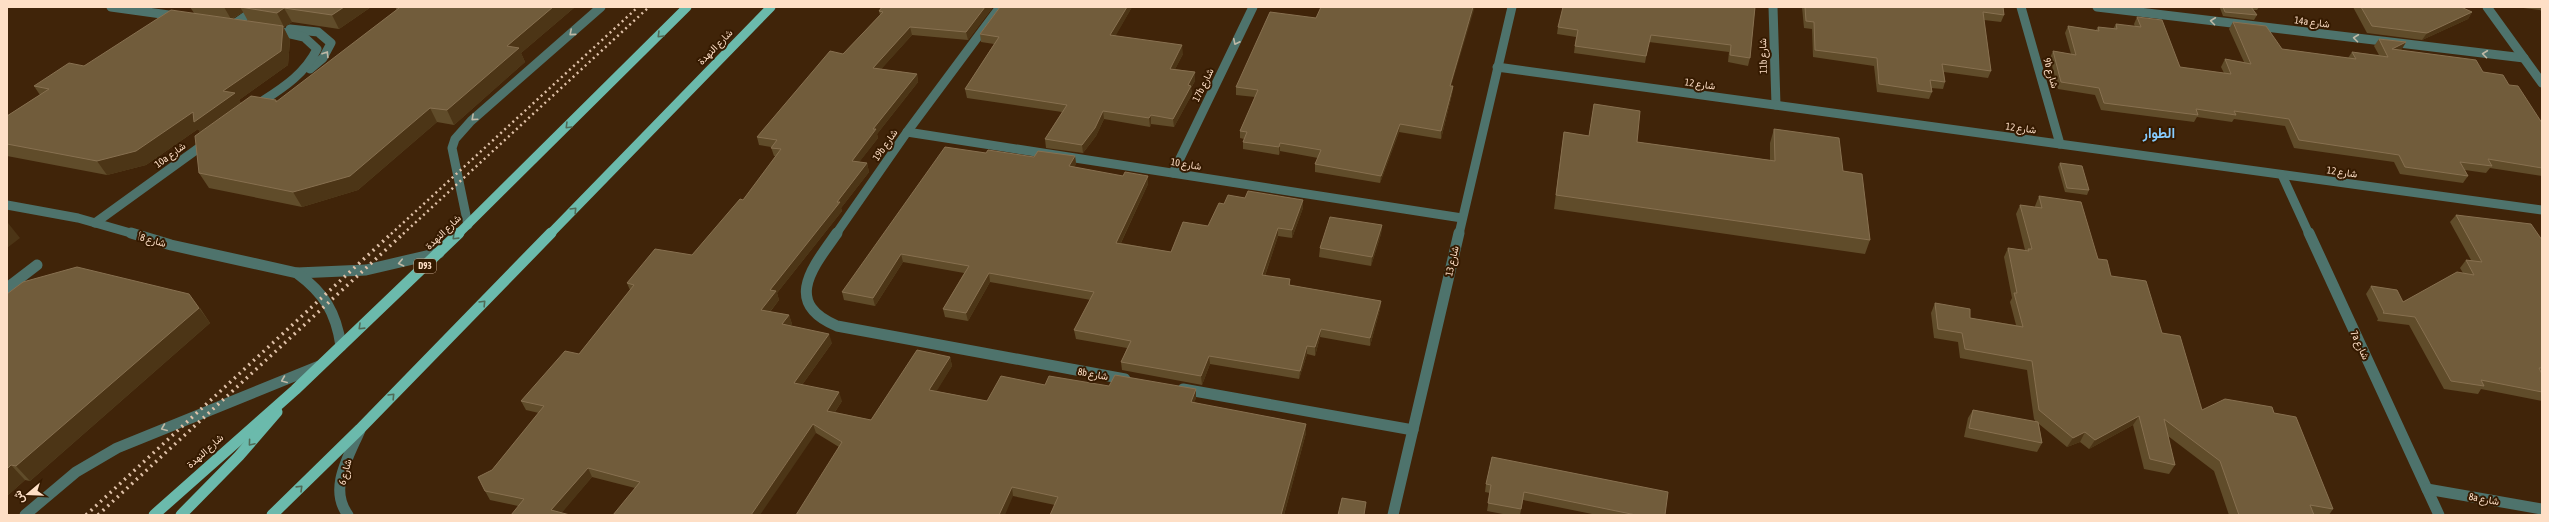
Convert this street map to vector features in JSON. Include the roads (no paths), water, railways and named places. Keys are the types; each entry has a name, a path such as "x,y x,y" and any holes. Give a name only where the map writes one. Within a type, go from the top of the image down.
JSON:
{"main road":[{"name":"شارع النهدة","path":"154,515 220,453 293,392 468,225 688,7"},
{"name":"شارع النهدة","path":"272,515 360,430 771,7"},
{"path":"181,515 240,456 293,392"}],"street":[{"path":"111,7 188,18"},
{"path":"247,27 230,24 259,7"},
{"path":"468,225 453,157 455,139 471,121 601,7"},
{"name":"19b شارع","path":"806,302 804,292 813,267 907,132 1000,7"},
{"name":"17b شارع","path":"1172,173 1253,7"},
{"name":"شارع 13","path":"1393,515 1512,7"},
{"name":"11b شارع","path":"1773,7 1776,105"},
{"name":"9b شارع","path":"2021,7 2060,144"},
{"name":"14a شارع","path":"2097,7 2524,58"},
{"path":"2487,7 2542,83"},
{"path":"244,114 296,76 322,60 329,51 331,43 327,36 319,31 270,30 307,37 314,42 317,49 314,58 296,76"},
{"name":"شارع 12","path":"1497,67 2542,210"},
{"name":"شارع 10","path":"907,132 1462,218"},
{"name":"10a شارع","path":"96,223 212,138"},
{"name":"7a شارع","path":"2282,175 2439,515"},
{"name":"شارع 8أ","path":"7,206 96,223 164,243 297,273 366,270 439,253"},
{"path":"7,288 37,265"},
{"name":"شارع 8أ","path":"297,273 316,287 331,303 339,323 341,346"},
{"name":"8b شارع","path":"806,302 812,313 821,321 837,326 1137,382"},
{"path":"25,515 76,472 117,448 321,365"},
{"path":"1169,387 1413,430"},
{"name":"شارع 6","path":"348,515 340,502 341,484 346,462 360,430"},
{"name":"8a شارع","path":"2427,489 2542,509"}],"railway":[{"path":"391,234 638,7"},
{"path":"403,234 649,7"},
{"path":"86,515 392,233"},
{"path":"98,515 404,233"}],"district":[{"name":"الطوار","path":"2159,133"}]}
